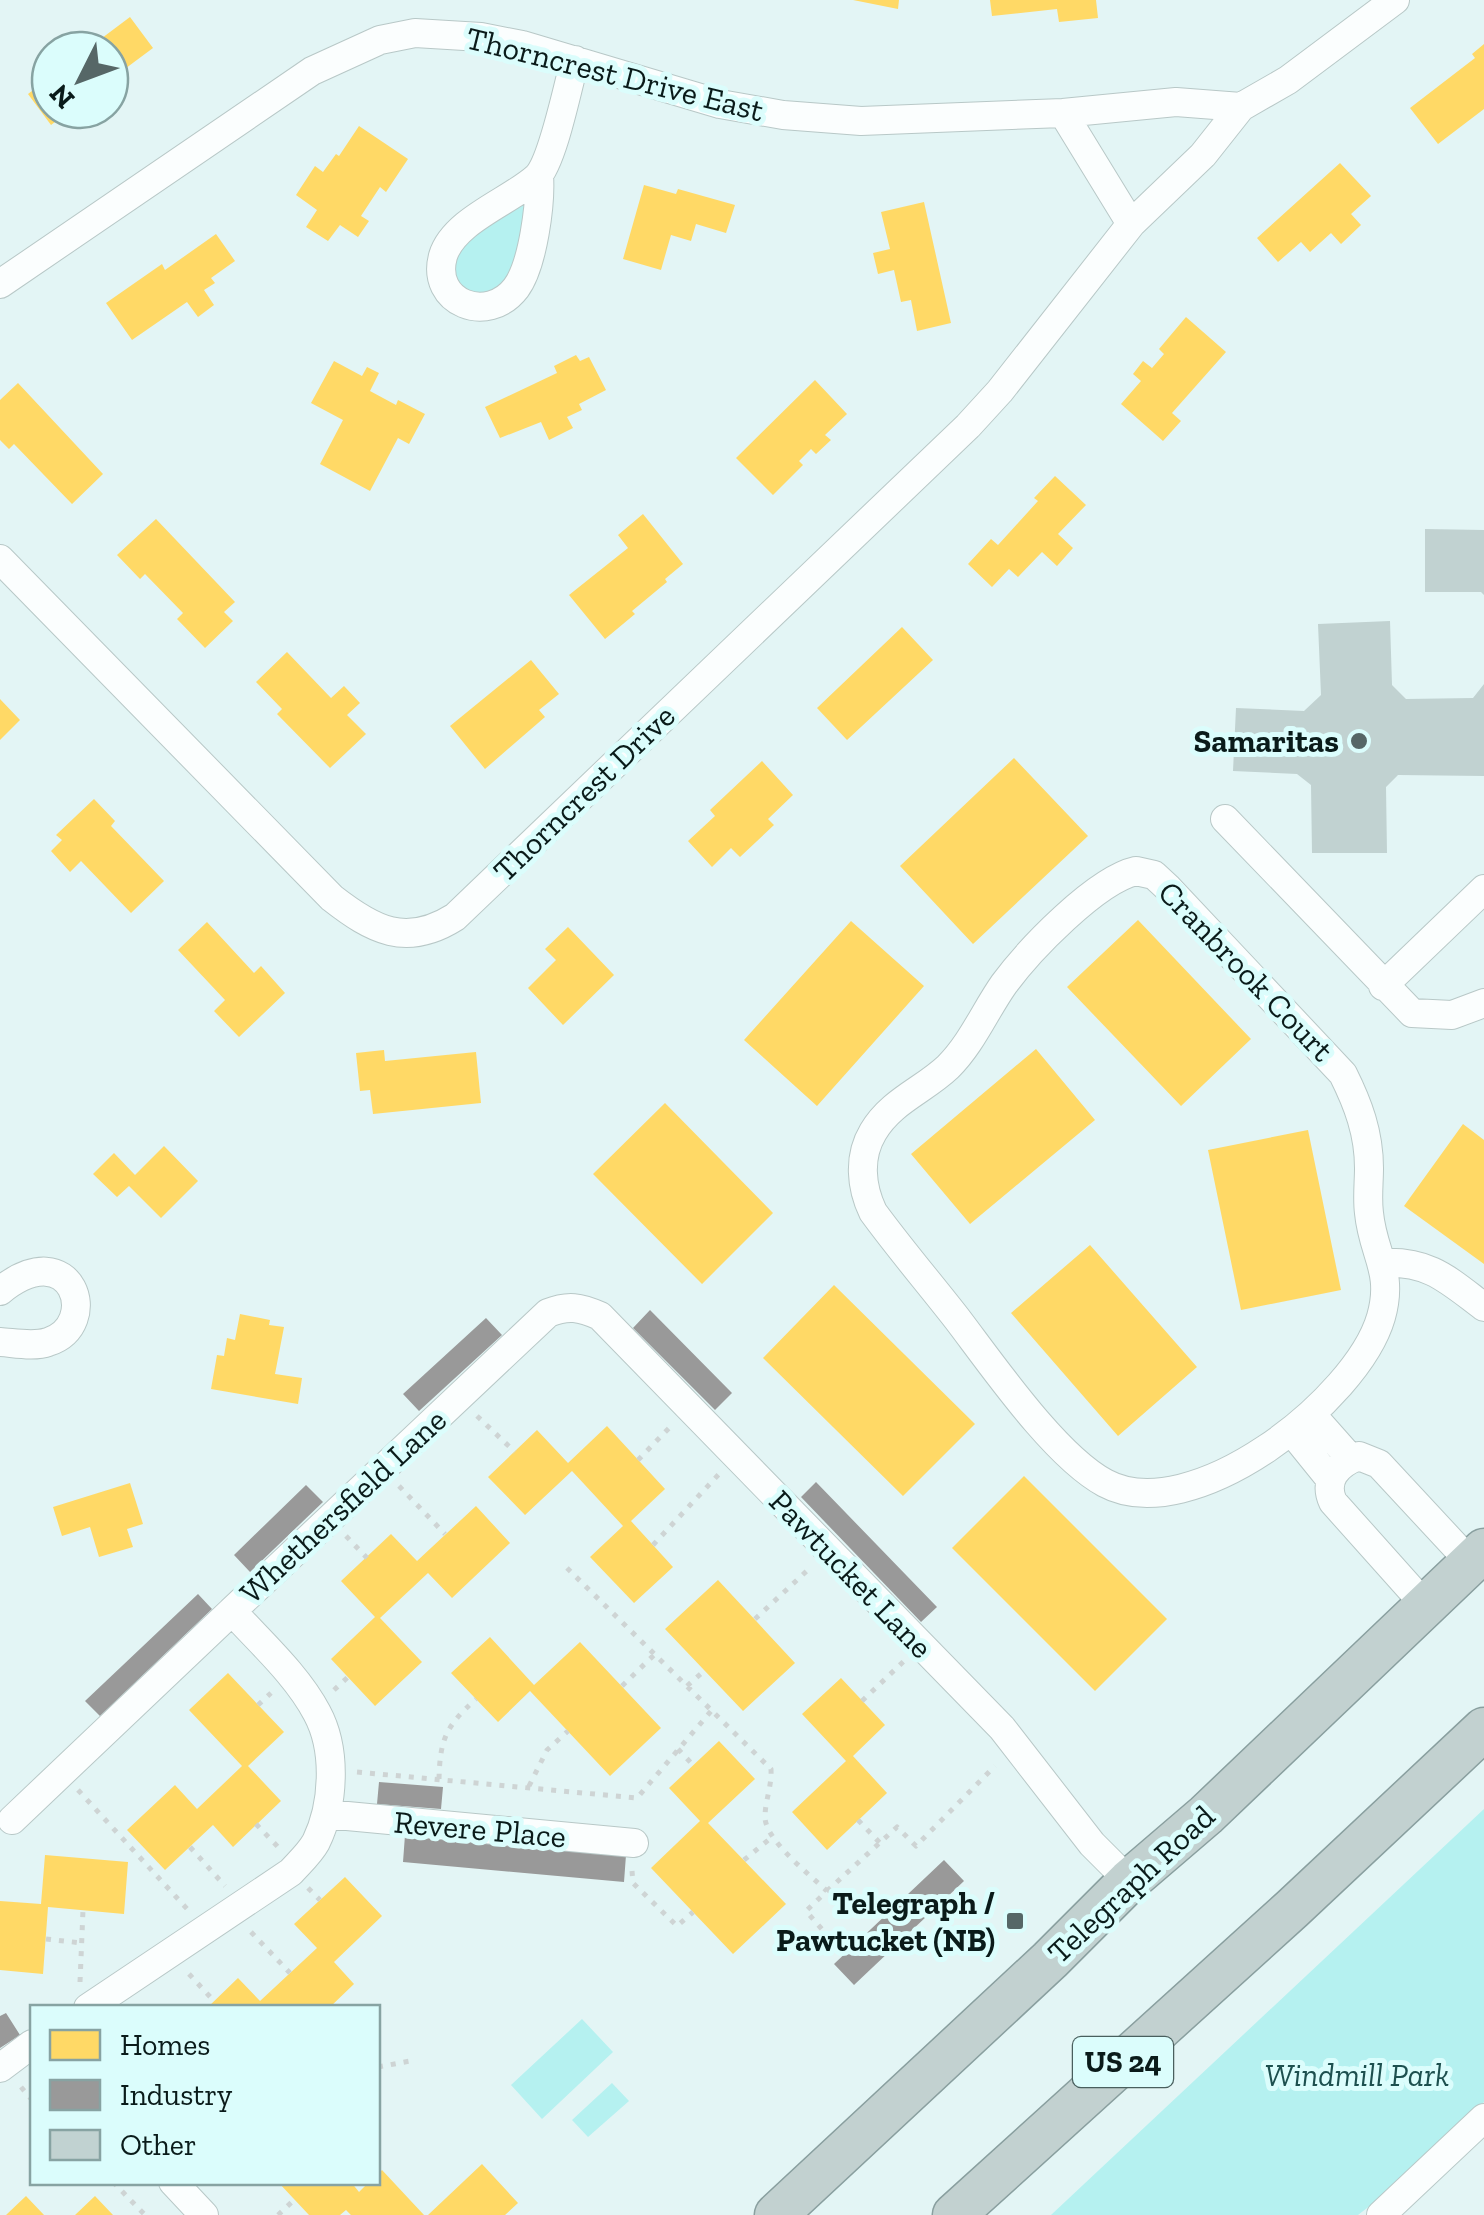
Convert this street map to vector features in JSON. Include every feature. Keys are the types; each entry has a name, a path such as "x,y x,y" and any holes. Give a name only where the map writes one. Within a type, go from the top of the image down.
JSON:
{"highway":[{"name":"Telegraph Road","path":"776,2215 1478,1556"},
{"name":"US 24","path":"954,2215 1484,1729"}],"street":[{"name":"Thorncrest Drive","path":"0,559 332,898 379,929 410,934 435,930 454,917 968,426 1132,224 1202,155 1241,107 1304,69 1395,0"},
{"name":"Thorncrest Drive East","path":"0,284 312,71 362,47 415,34 495,40 720,104 783,115 861,121 1063,114 1176,102 1241,107"},
{"path":"539,176 508,195 450,244 442,270 444,283 456,299 484,308 505,299 518,286 540,201 539,176 553,142 574,60"},
{"path":"1063,114 1132,224"},
{"path":"1224,819 1412,1012 1452,1015 1484,1003"},
{"name":"Cranbrook Court","path":"1136,871 1154,875 1343,1074 1360,1110 1366,1136 1369,1217 1383,1263 1385,1301 1373,1338 1336,1390 1302,1423 1227,1470 1160,1492 1124,1491 1090,1473 1002,1380 873,1212 866,1197 863,1160 873,1132 900,1101 948,1067 1016,969 1101,887 1119,875 1136,871"},
{"path":"1383,986 1484,889"},
{"path":"1383,1263 1424,1266 1484,1307"},
{"path":"0,1291 32,1270 50,1270 66,1280 74,1293 77,1311 71,1325 51,1342 0,1342"},
{"name":"Pawtucket Lane","path":"548,1312 564,1306 583,1308 600,1316 1002,1728 1092,1844 1129,1881"},
{"name":"Whethersfield Lane","path":"84,1999 291,1872 314,1846 326,1814 330,1779 328,1745 318,1714 291,1675 232,1611 548,1312"},
{"path":"1302,1423 1351,1459"},
{"path":"1302,1423 1330,1479 1328,1491 1332,1502 1425,1605"},
{"path":"1330,1479 1359,1456 1379,1464 1478,1556"},
{"path":"12,1820 232,1611"},
{"name":"Revere Place","path":"326,1814 634,1843"},
{"path":"0,2068 30,2046"},
{"path":"1381,2215 1484,2118"},
{"path":"176,2185 204,2215"}],"path":[{"path":"469,1408 514,1452"},
{"path":"638,1460 678,1418"},
{"path":"653,1544 726,1468"},
{"path":"393,1480 445,1534"},
{"path":"340,1531 367,1558"},
{"path":"754,1619 817,1561"},
{"path":"567,1568 771,1769 765,1820 772,1837 826,1891"},
{"path":"622,1686 655,1654"},
{"path":"862,1701 909,1656"},
{"path":"687,1686 704,1671"},
{"path":"329,1696 348,1677"},
{"path":"258,1705 278,1687"},
{"path":"439,1779 447,1729 476,1699"},
{"path":"693,1912 678,1926 633,1883 638,1798 712,1710"},
{"path":"530,1786 547,1750 568,1731"},
{"path":"677,1748 693,1766"},
{"path":"834,1943 806,1911 897,1827 916,1846 995,1768 996,1757"},
{"path":"347,1772 638,1798"},
{"path":"72,1784 194,1916"},
{"path":"858,1820 880,1843"},
{"path":"256,1824 281,1850"},
{"path":"744,1860 772,1837"},
{"path":"274,1858 289,1842"},
{"path":"190,1847 230,1892"},
{"path":"83,1910 84,1999"},
{"path":"244,1924 290,1973"},
{"path":"46,1939 82,1943"},
{"path":"182,1966 214,2001"},
{"path":"380,2067 410,2061"},
{"path":"116,2185 140,2214"},
{"path":"278,2215 294,2200"}],"green space":[{"path":"527,202 514,269 501,286 477,296 460,283 454,270 457,257 480,232"},
{"name":"Windmill Park","path":"1484,1809 1484,2102 1358,2215 1051,2215"},
{"path":"582,2019 613,2052 542,2119 511,2085"},
{"path":"612,2083 629,2101 588,2137 572,2120"}],"building: Homes":[{"path":"853,0 899,0 898,9"},
{"path":"990,0 1096,0 1098,18 1059,22 1057,9 992,16"},
{"path":"130,17 153,48 130,65 130,30 113,30"},
{"path":"1484,44 1484,109 1438,144 1410,108 1475,58 1472,54"},
{"path":"359,126 408,159 386,192 380,187 361,216 369,221 358,237 340,225 328,241 306,227 317,210 296,195 315,166 323,172"},
{"path":"1340,163 1371,196 1351,214 1361,225 1341,244 1331,233 1310,252 1301,242 1278,262 1257,238"},
{"path":"644,185 676,194 678,189 735,205 726,233 696,224 691,241 671,235 661,270 623,259"},
{"path":"924,202 951,323 917,331 911,300 901,302 894,270 878,274 873,253 890,249 881,212"},
{"path":"216,234 235,261 211,278 215,283 204,290 214,305 198,317 187,302 132,340 106,303 162,264 165,270"},
{"path":"1186,317 1226,352 1172,413 1181,421 1163,441 1121,404 1141,381 1133,374 1143,361 1152,368 1164,354 1159,349"},
{"path":"576,355 580,361 589,357 606,390 579,404 582,410 567,417 573,428 549,440 541,422 500,438 485,407 557,373 554,366"},
{"path":"334,361 362,376 367,367 379,373 370,391 425,414 409,444 398,438 370,491 320,464 343,420 311,403"},
{"path":"815,380 847,414 825,435 831,440 816,454 811,449 799,461 803,465 773,495 736,458"},
{"path":"18,383 103,474 72,504 14,444 9,449 0,440 0,400"},
{"path":"1055,476 1086,505 1058,534 1073,548 1057,566 1042,552 1018,577 1009,569 992,587 968,564 991,539 998,545"},
{"path":"643,514 683,564 605,639 569,595 628,548 618,535"},
{"path":"156,519 235,602 224,612 233,621 205,648 177,619 183,613 145,574 140,579 117,555"},
{"path":"902,627 933,660 847,740 817,708"},
{"path":"287,652 331,698 344,686 360,703 347,715 366,734 330,768 277,714 282,709 256,682"},
{"path":"531,660 559,694 539,710 545,717 485,769 450,726"},
{"path":"0,699 20,720 0,740"},
{"path":"1014,758 1088,836 973,944 900,866"},
{"path":"762,761 793,795 768,819 774,825 740,857 731,848 712,867 688,841 715,816 710,810"},
{"path":"94,799 115,821 111,826 164,881 131,913 81,861 70,872 51,851 62,840 56,835"},
{"path":"1138,920 1251,1039 1181,1106 1067,987"},
{"path":"851,921 924,986 817,1106 744,1040"},
{"path":"207,922 254,973 261,966 285,993 239,1037 214,1011 225,1000 178,950"},
{"path":"568,927 614,975 563,1025 528,988 556,960 545,949"},
{"path":"1036,1049 1095,1120 970,1224 911,1154"},
{"path":"384,1050 385,1061 476,1052 481,1103 373,1114 370,1090 360,1091 356,1053"},
{"path":"665,1103 773,1213 702,1284 593,1174"},
{"path":"1463,1124 1484,1140 1484,1264 1404,1206"},
{"path":"1308,1130 1341,1290 1241,1310 1208,1150"},
{"path":"164,1146 198,1181 161,1218 129,1186 117,1197 93,1174 114,1153 135,1175"},
{"path":"1090,1245 1197,1367 1118,1436 1011,1313"},
{"path":"834,1285 975,1424 903,1496 763,1358"},
{"path":"240,1314 284,1327 275,1374 302,1378 298,1404 211,1389 217,1355 224,1356 227,1338 235,1340"},
{"path":"607,1426 665,1489 631,1521 673,1567 634,1603 590,1557 623,1526 572,1471 525,1515 488,1477 537,1430 568,1463"},
{"path":"1024,1476 1167,1619 1095,1691 952,1548"},
{"path":"130,1483 143,1524 127,1529 133,1547 99,1557 90,1527 62,1536 53,1507"},
{"path":"476,1506 510,1543 452,1598 428,1573 380,1618 422,1662 375,1706 331,1659 375,1617 341,1581 391,1534 417,1561"},
{"path":"718,1580 795,1663 743,1711 665,1629"},
{"path":"490,1637 534,1685 580,1642 661,1728 610,1776 530,1691 498,1722 451,1673"},
{"path":"228,1673 284,1732 248,1766 281,1801 233,1847 213,1825 165,1870 127,1830 175,1785 197,1809 242,1766 189,1710"},
{"path":"841,1678 885,1725 853,1756 887,1793 827,1850 792,1812 846,1761 802,1714"},
{"path":"719,1741 755,1779 708,1823 786,1904 733,1954 651,1868 700,1821 669,1788"},
{"path":"45,1855 128,1862 124,1914 48,1907 43,1974 0,1970 0,1901 41,1904"},
{"path":"345,1877 382,1916 334,1962 354,1984 332,2005 210,2005 238,1978 260,2001 317,1948 294,1924"},
{"path":"482,2164 518,2203 505,2215 428,2215"},
{"path":"380,2172 424,2215 351,2215 346,2210 340,2215 309,2215 281,2185 353,2185 359,2192 366,2185 380,2185"},
{"path":"26,2196 44,2215 6,2215"},
{"path":"95,2196 113,2215 75,2215"}],"building: Industry":[{"path":"650,1310 732,1393 715,1410 633,1328"},
{"path":"486,1318 502,1335 419,1411 403,1394"},
{"path":"816,1482 937,1607 921,1622 801,1497"},
{"path":"306,1485 323,1502 250,1572 234,1555"},
{"path":"198,1594 212,1609 100,1716 85,1701"},
{"path":"379,1782 443,1787 441,1809 377,1804"},
{"path":"405,1835 626,1855 624,1882 403,1862"},
{"path":"944,1860 964,1881 854,1985 834,1964"},
{"path":"6,2013 20,2035 0,2048 0,2016"}],"building: Other":[{"path":"1425,529 1484,530 1484,595 1425,592"},
{"name":"Samaritas","path":"1390,621 1392,685 1406,699 1473,698 1484,684 1484,776 1398,775 1386,787 1387,853 1312,853 1311,785 1297,774 1233,771 1236,708 1304,711 1321,695 1318,624"}],"place":[{"name":"Samaritas","path":"1359,741"},
{"name":"Telegraph / Pawtucket (NB)","path":"1015,1921"}]}
